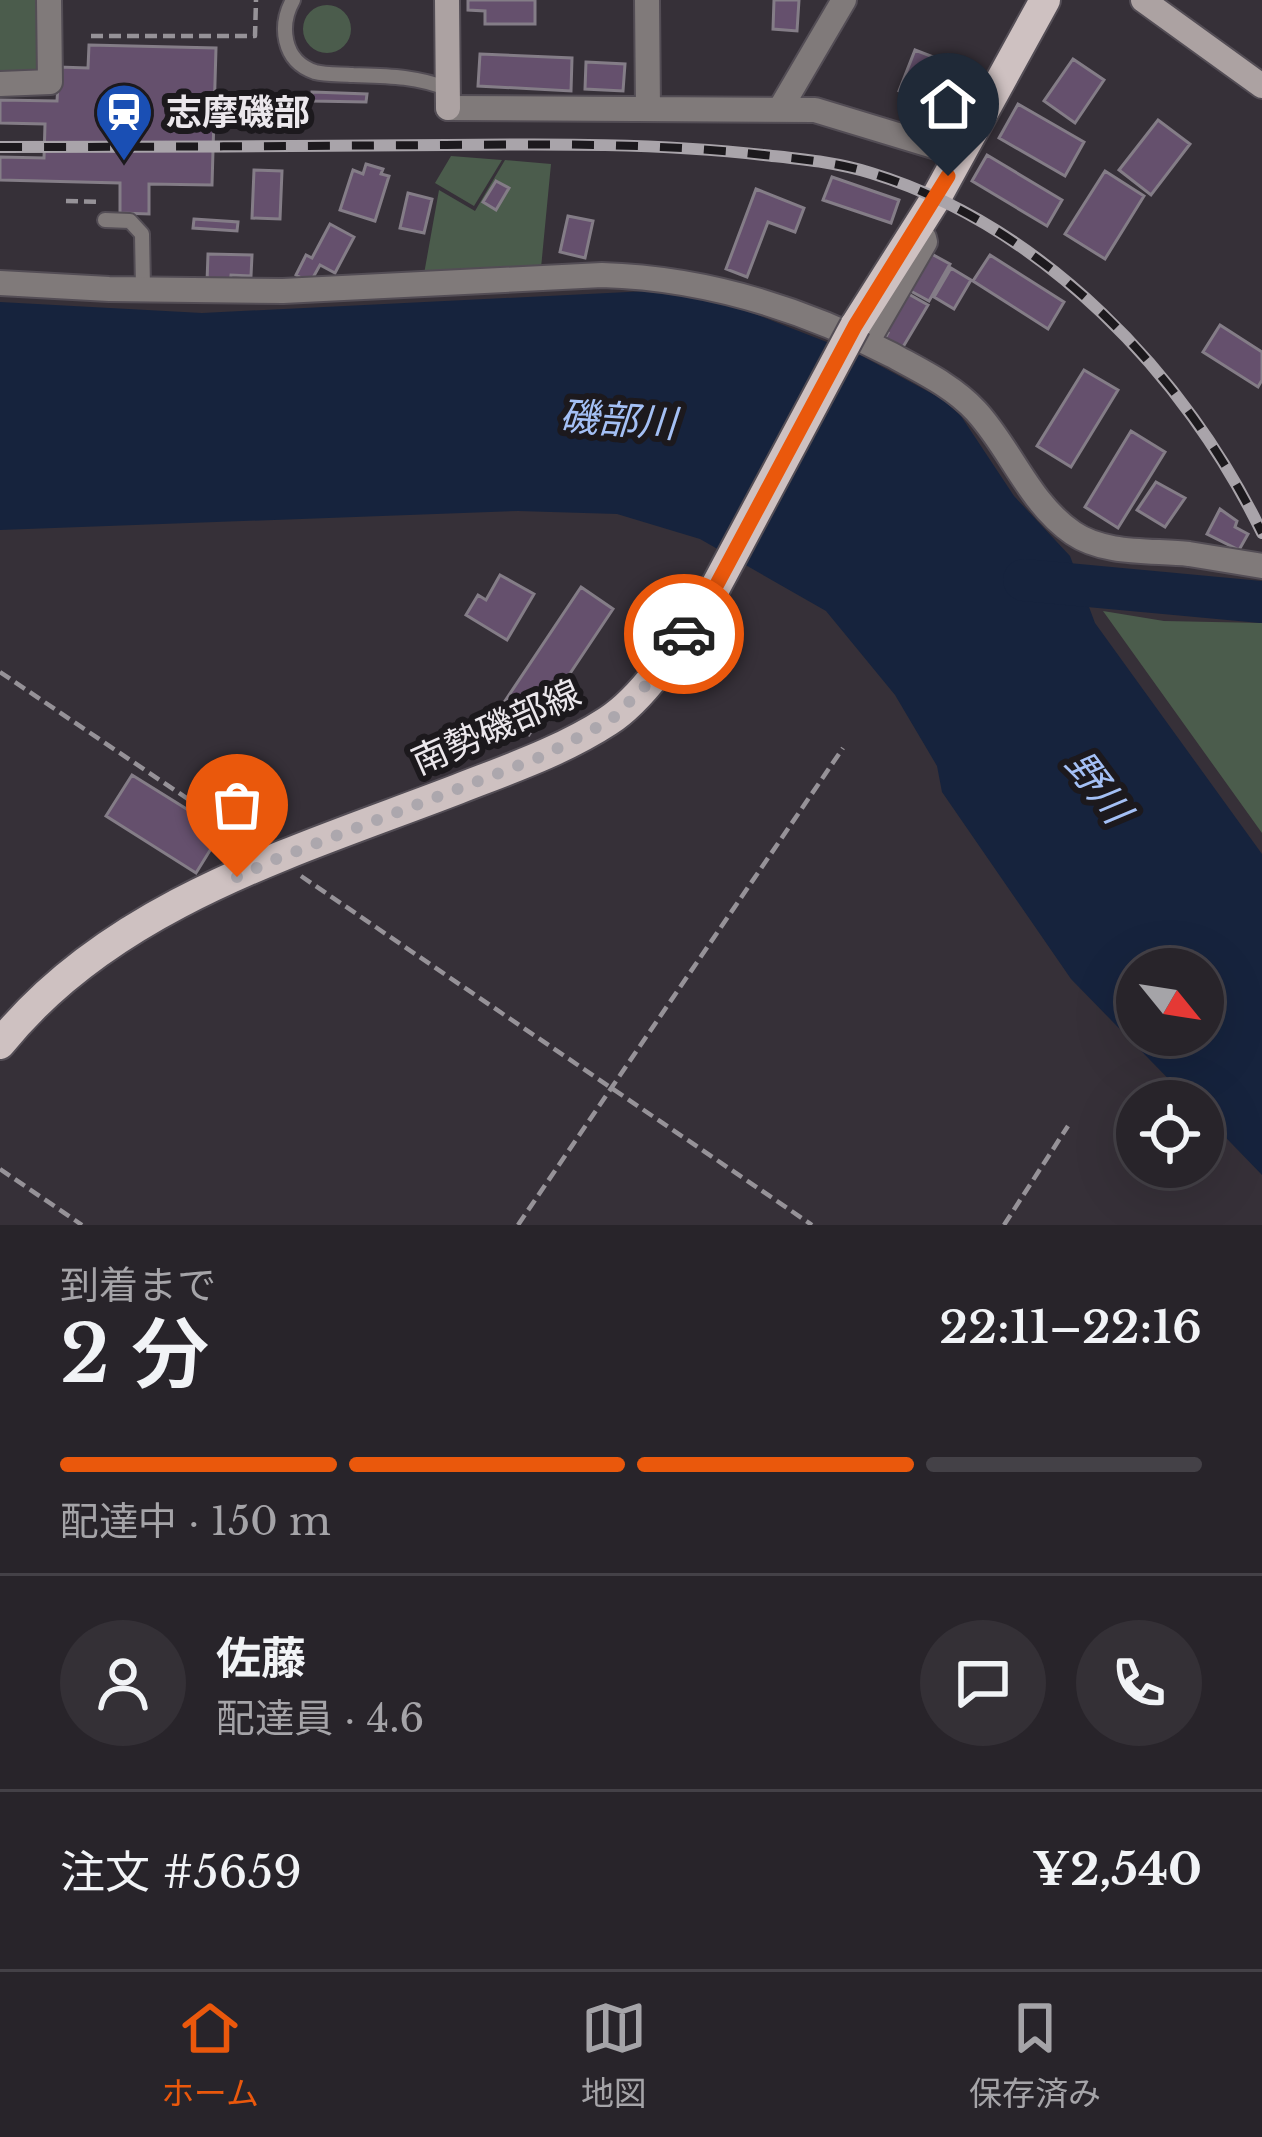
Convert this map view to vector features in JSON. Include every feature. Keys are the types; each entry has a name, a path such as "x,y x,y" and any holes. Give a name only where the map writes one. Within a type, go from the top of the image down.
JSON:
{"main road":[{"name":"南勢磯部線","path":"0,1044 83,962 158,913 276,859 543,756 611,720 656,675 716,586 1045,0"}],"street":[{"path":"0,84 50,82 50,0"},
{"path":"447,0 448,99 648,109 815,110 960,154"},
{"path":"647,0 648,109"},
{"path":"780,109 844,0"},
{"path":"1143,0 1262,86"},
{"path":"0,283 283,292 637,276 715,288 861,334 963,398 1039,500 1072,532 1105,546 1262,566"}],"lane":[{"path":"293,0 283,28 290,51 303,66 315,72 429,81 448,99"},
{"path":"105,220 130,221 142,234 143,288"}],"path":[{"path":"92,36 255,36 255,1"},
{"path":"0,672 812,1225"},
{"path":"518,1225 843,748"},
{"path":"1004,1225 1068,1126"},
{"path":"0,1169 82,1225"}],"green space":[{"path":"0,0 37,0 37,70 0,72"},
{"path":"327,5 344,12 351,29 344,46 327,53 310,46 303,29 310,12"},
{"path":"451,156 502,160 474,206 435,183"},
{"path":"505,160 551,164 541,268 424,274 439,190 475,211"},
{"path":"1103,611 1164,621 1262,623 1262,833"}],"water":[{"name":"野川","path":"648,291 687,295 750,312 860,355 942,399 961,416 1014,496 1070,556 1095,623 1262,854 1262,1175 1224,1136 1224,1080 1170,1080 1146,1056 1224,1056 1224,948 1116,948 1116,1025 1071,979 942,792 937,766 895,695 826,611 700,539 617,514 518,511 0,530 0,302 202,313"}],"building":[{"path":"468,0 535,0 535,24 485,24 485,11 468,10"},
{"path":"774,0 799,0 797,31 773,29"},
{"path":"89,45 216,48 212,185 149,184 149,214 120,213 120,183 0,180 0,157 44,158 45,124 0,123 0,100 57,101 59,67 88,68"},
{"path":"915,50 970,71 954,112 899,91"},
{"path":"480,54 572,58 571,91 478,86"},
{"path":"1073,59 1104,80 1075,123 1044,101"},
{"path":"586,62 625,64 623,91 585,89"},
{"path":"312,92 367,94 366,102 312,101"},
{"path":"1018,104 1084,142 1065,176 999,138"},
{"path":"1158,120 1190,144 1151,195 1119,170"},
{"path":"987,155 1062,200 1047,226 972,181"},
{"path":"366,164 389,176 375,221 340,210 353,170 363,174"},
{"path":"254,170 282,171 280,219 252,218"},
{"path":"1105,171 1144,196 1105,259 1065,234"},
{"path":"832,177 899,200 891,223 823,200"},
{"path":"496,181 509,188 496,210 483,202"},
{"path":"756,189 804,208 795,232 768,222 747,277 726,269"},
{"path":"408,193 432,199 424,233 400,228"},
{"path":"568,216 593,221 585,258 560,252"},
{"path":"194,219 238,222 237,231 193,228"},
{"path":"330,224 354,237 335,273 320,265 310,283 296,275 306,255 312,258"},
{"path":"928,252 950,264 929,301 907,289"},
{"path":"208,254 252,255 251,276 231,275 230,283 207,282"},
{"path":"990,255 1064,302 1048,329 973,281"},
{"path":"951,268 971,280 954,309 934,297"},
{"path":"905,292 928,305 900,352 883,342 888,333 882,330"},
{"path":"1220,325 1262,352 1258,387 1203,352"},
{"path":"1084,370 1118,390 1071,467 1037,446"},
{"path":"1131,431 1165,452 1118,528 1085,507"},
{"path":"1156,482 1185,498 1165,527 1137,510"},
{"path":"1220,509 1248,534 1239,550 1207,534"},
{"path":"500,575 534,594 507,640 466,615 478,595 486,600"},
{"path":"581,587 613,609 529,735 497,713"},
{"path":"132,775 222,831 196,873 106,816"}],"waterway":[{"name":"磯部川","path":"1024,580 1262,602"}],"railway":[{"path":"0,147 645,146 791,158 871,173 934,197 994,229 1102,313 1193,417 1262,533"}],"way so far":[{"path":"237,877 543,756 611,720 656,675 684,634"}],"place":[{"name":"志摩磯部","path":"124,163"}],"route":[{"path":"684,634 716,586 855,326 948,176"}]}
